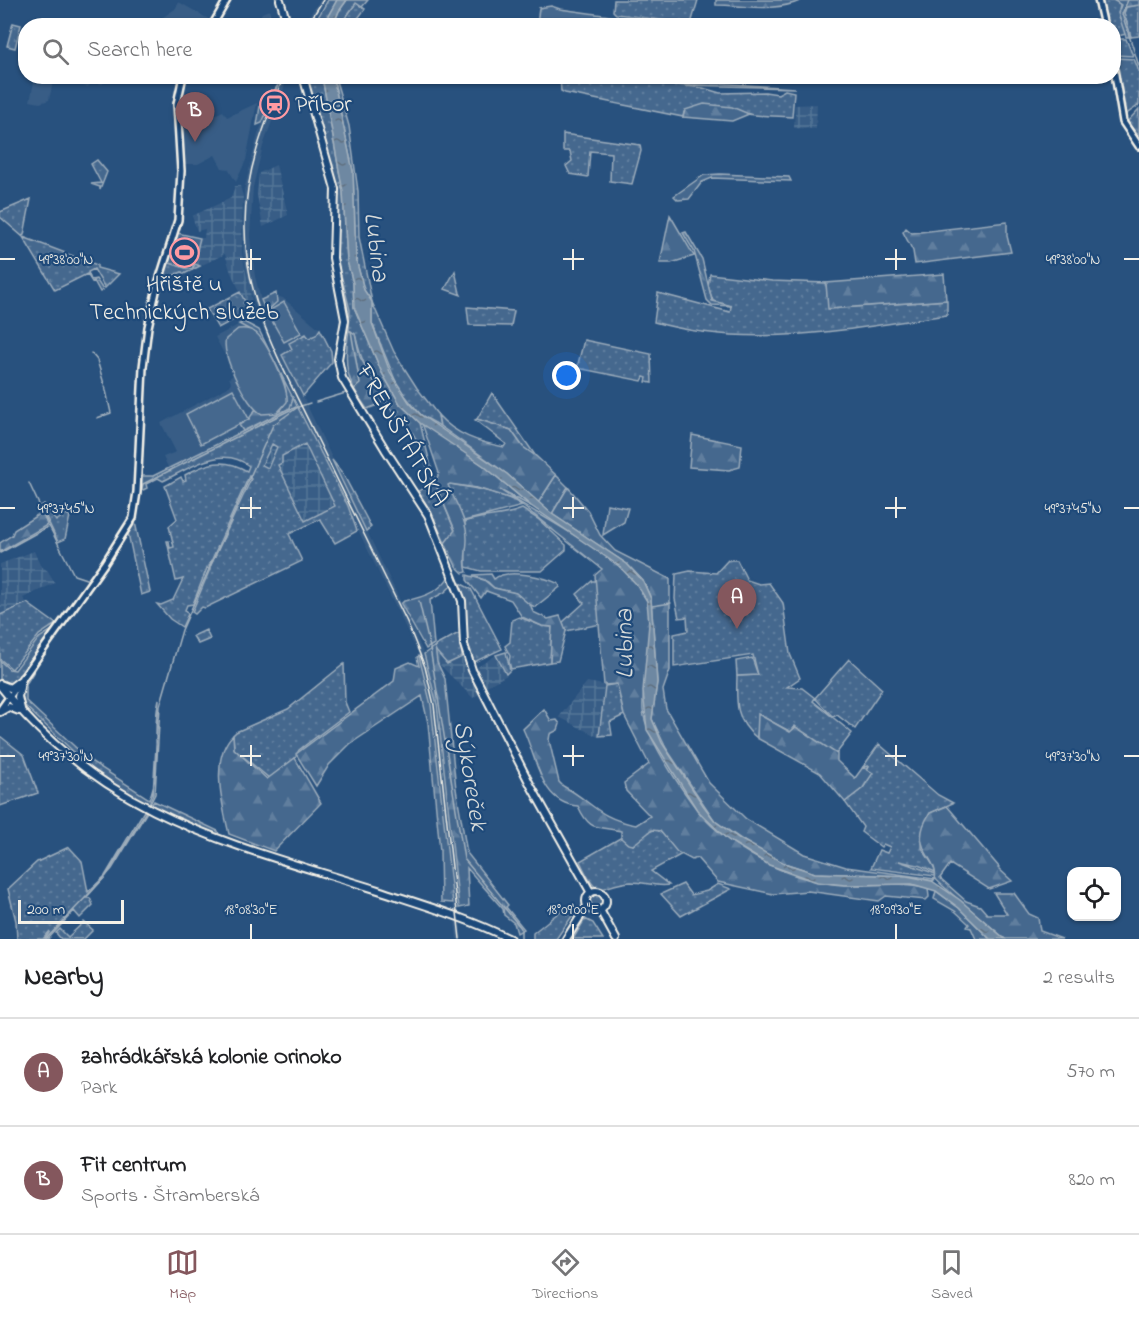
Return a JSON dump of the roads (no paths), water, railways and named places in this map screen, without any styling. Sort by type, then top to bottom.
[{"type":"main road","points":[[280,0],[286,18]]},
{"type":"main road","name":"FRENŠTÁTSKÁ","points":[[305,84],[334,181],[336,208],[332,251],[345,320],[338,359],[349,393],[425,508],[462,601],[464,645],[472,670],[531,786],[591,893]]},
{"type":"main road","points":[[0,685],[10,688],[22,678]]},
{"type":"main road","points":[[22,678],[18,698],[22,712]]},
{"type":"main road","points":[[0,685],[22,712],[92,774],[156,814],[215,839],[440,910],[510,939]]},
{"type":"main road","points":[[0,711],[10,707],[22,712]]},
{"type":"main road","points":[[566,939],[588,906],[587,898],[591,893],[599,892],[604,897],[605,904],[600,910]]},
{"type":"main road","points":[[588,906],[593,910],[600,910]]},
{"type":"main road","points":[[600,910],[616,939]]},
{"type":"street","points":[[217,18],[227,0]]},
{"type":"street","points":[[1098,0],[1102,18]]},
{"type":"street","points":[[0,711],[100,570],[128,528],[134,511],[148,327],[157,287],[178,217],[181,181],[177,104],[181,84]]},
{"type":"street","points":[[1116,84],[1123,122],[1139,146]]},
{"type":"water","points":[[337,0],[347,0],[336,18],[327,18]]},
{"type":"water","points":[[323,84],[334,84],[353,171],[356,259],[364,290],[372,302],[372,323],[390,372],[409,402],[421,415],[507,474],[552,514],[627,564],[643,581],[651,599],[657,682],[652,719],[662,743],[715,821],[740,839],[784,863],[815,873],[907,876],[932,881],[960,900],[1005,939],[990,939],[959,908],[936,891],[912,884],[845,885],[817,882],[769,865],[728,840],[697,810],[647,730],[643,691],[649,624],[647,601],[637,585],[619,566],[531,506],[484,466],[420,423],[400,404],[382,373],[354,307],[353,283],[347,261],[343,192]]},
{"type":"waterway","points":[[1128,0],[1122,14],[1139,66]]},
{"type":"waterway","points":[[351,331],[360,384],[353,390]]},
{"type":"waterway","points":[[91,353],[97,360],[104,384]]},
{"type":"waterway","points":[[97,418],[111,413],[105,386]]},
{"type":"waterway","points":[[316,402],[349,392]]},
{"type":"waterway","points":[[149,806],[155,794],[160,706],[182,630],[273,425],[298,407],[310,403]]},
{"type":"waterway","points":[[138,505],[143,484],[296,407]]},
{"type":"waterway","points":[[29,483],[49,526]]},
{"type":"waterway","points":[[0,553],[49,526],[74,575],[89,580]]},
{"type":"waterway","name":"Sýkoreček","points":[[419,601],[430,648],[464,859],[521,928],[521,939]]},
{"type":"waterway","name":"Lubina","points":[[652,606],[671,603]]},
{"type":"waterway","points":[[46,939],[106,876],[147,810]]},
{"type":"railway","points":[[312,18],[323,0]]},
{"type":"railway","points":[[281,84],[257,149],[248,186],[245,225],[246,254],[251,282],[279,361],[407,622],[425,667],[434,705],[460,939]]},
{"type":"place","name":"Příbor","points":[[274,105]]},
{"type":"place","name":"Fit centrum","points":[[195,142]]},
{"type":"place","name":"Hřiště u Technických služeb","points":[[184,252]]},
{"type":"place","name":"zahrádkářská kolonie Orinoko","points":[[737,629]]}]
